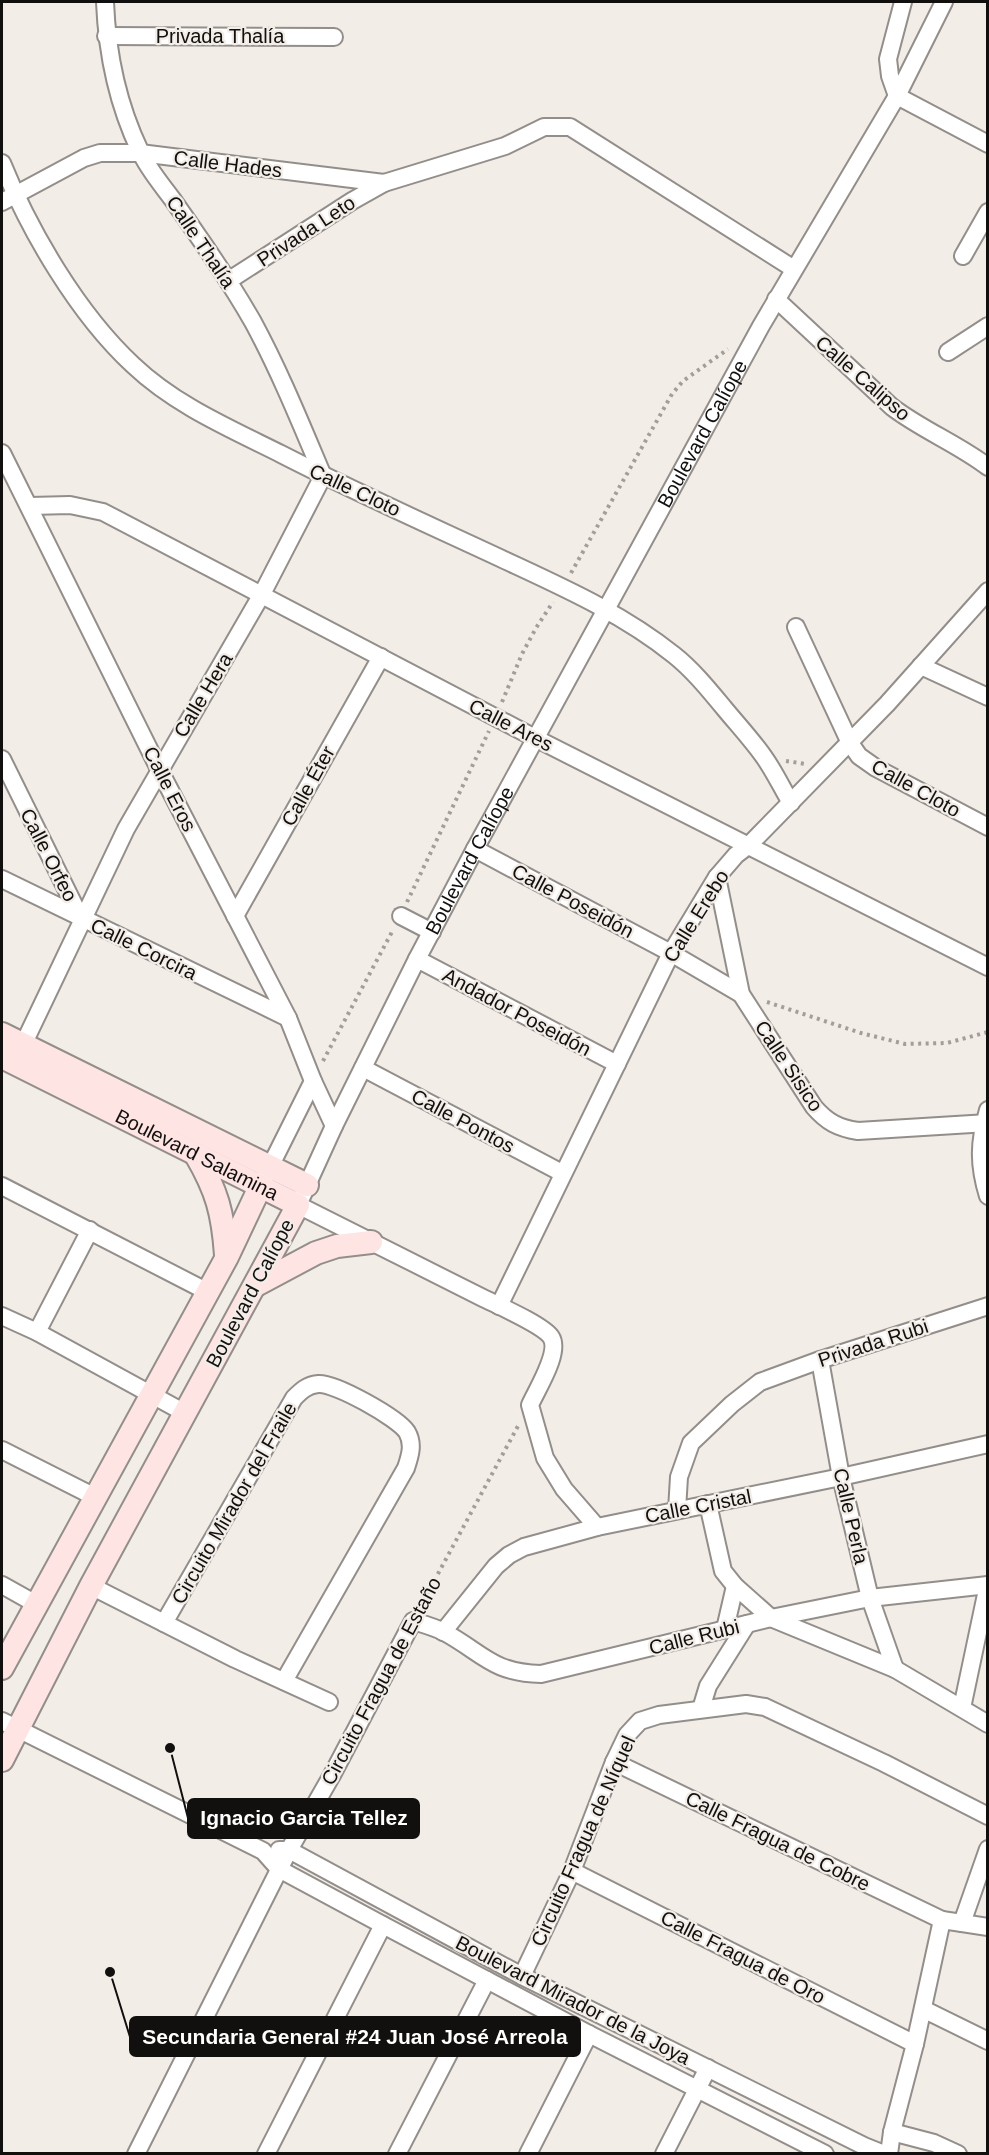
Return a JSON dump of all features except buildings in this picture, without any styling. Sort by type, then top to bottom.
[{"type":"street","name":"Calle Thalía","points":[[105,2],[106,36],[122,102],[140,153],[228,281],[253,322],[278,371],[323,476]]},
{"type":"street","points":[[903,2],[888,59],[890,76],[897,96],[987,144]]},
{"type":"street","name":"Boulevard Calíope","points":[[2,1760],[10,1726],[92,1586],[256,1285],[303,1195],[334,1126],[417,959],[475,849],[776,299],[897,96],[944,2]]},
{"type":"street","name":"Privada Thalía","points":[[106,36],[334,37]]},
{"type":"street","name":"Calle Hades","points":[[8,198],[84,158],[100,153],[140,153],[384,183],[505,146],[544,127],[570,127],[794,269]]},
{"type":"street","name":"Calle Cloto","points":[[2,163],[8,198],[97,328],[134,366],[177,401],[323,476],[563,587],[606,609],[645,633],[677,656],[706,686],[765,758],[791,803]]},
{"type":"street","name":"Privada Leto","points":[[228,281],[384,183]]},
{"type":"street","points":[[963,256],[987,212]]},
{"type":"street","name":"Calle Calipso","points":[[776,299],[892,407],[987,467]]},
{"type":"street","points":[[948,352],[987,326]]},
{"type":"street","name":"Calle Eros","points":[[2,453],[159,769],[288,1018],[334,1126]]},
{"type":"street","name":"Calle Hera","points":[[22,1045],[126,829],[262,594],[323,476]]},
{"type":"street","name":"Calle Ares","points":[[30,506],[70,505],[102,512],[535,738],[987,967]]},
{"type":"street","name":"Calle Erebo","points":[[499,1306],[671,953],[717,877],[736,855],[749,845],[850,743],[987,591]]},
{"type":"street","name":"Calle Cloto","points":[[796,627],[850,743],[859,756],[876,768],[987,827]]},
{"type":"street","name":"Calle Éter","points":[[235,916],[381,657]]},
{"type":"street","points":[[921,666],[987,697]]},
{"type":"street","name":"Calle Orfeo","points":[[2,759],[81,919]]},
{"type":"street","name":"Calle Poseidón","points":[[475,849],[671,953],[741,994]]},
{"type":"street","points":[[717,877],[741,994]]},
{"type":"street","name":"Calle Corcira","points":[[2,879],[288,1018]]},
{"type":"street","points":[[401,916],[432,932]]},
{"type":"street","name":"Andador Poseidón","points":[[417,959],[617,1064]]},
{"type":"street","name":"Calle Sisico","points":[[741,994],[814,1107],[826,1120],[841,1129],[858,1131],[986,1119]]},
{"type":"street","name":"Boulevard Salamina","points":[[2,1034],[265,1177],[303,1195],[371,1242],[543,1329],[551,1337],[554,1347],[552,1358],[530,1404]]},
{"type":"street","name":"Boulevard Salamina","points":[[2,1057],[196,1155],[265,1177]]},
{"type":"street","name":"Calle Pontos","points":[[363,1068],[562,1173]]},
{"type":"street","points":[[265,1177],[313,1081]]},
{"type":"street","points":[[986,1119],[980,1148],[980,1166],[987,1196]]},
{"type":"street","points":[[196,1155],[211,1180],[219,1202],[224,1223],[226,1257]]},
{"type":"street","name":"Boulevard Calíope","points":[[2,1668],[208,1292],[265,1177]]},
{"type":"street","points":[[2,1185],[208,1292]]},
{"type":"street","points":[[37,1332],[90,1230]]},
{"type":"street","points":[[256,1285],[316,1253],[337,1246],[371,1242]]},
{"type":"street","name":"Privada Rubi","points":[[677,1510],[679,1477],[691,1443],[759,1382],[987,1306]]},
{"type":"street","points":[[2,1316],[37,1332],[185,1413]]},
{"type":"street","name":"Calle Perla","points":[[820,1360],[841,1477],[870,1599],[895,1669]]},
{"type":"street","name":"Circuito Mirador del Fraile","points":[[164,1623],[294,1398],[305,1388],[319,1384],[334,1387],[395,1420],[408,1433],[412,1450],[406,1468],[284,1681]]},
{"type":"street","points":[[530,1404],[545,1458],[564,1489],[597,1527]]},
{"type":"street","name":"Calle Cristal","points":[[443,1632],[496,1566],[509,1555],[524,1547],[597,1527],[841,1477],[987,1444]]},
{"type":"street","points":[[2,1450],[95,1497]]},
{"type":"street","points":[[708,1504],[723,1571],[735,1587],[771,1618],[895,1669],[987,1724]]},
{"type":"street","points":[[2,1585],[36,1605]]},
{"type":"street","points":[[962,1708],[987,1585]]},
{"type":"street","name":"Calle Rubi","points":[[413,1621],[443,1632],[500,1668],[520,1674],[541,1674],[771,1618],[870,1599],[987,1585]]},
{"type":"street","points":[[92,1586],[329,1702]]},
{"type":"street","points":[[725,1629],[735,1587]]},
{"type":"street","name":"Circuito Fragua de Estaño","points":[[136,2154],[279,1869],[332,1775],[413,1621]]},
{"type":"street","points":[[701,1709],[708,1686],[747,1624]]},
{"type":"street","name":"Circuito Fragua de Níquel","points":[[522,1976],[572,1871],[627,1735],[640,1721],[659,1714],[746,1704],[765,1707],[884,1763],[987,1816]]},
{"type":"street","name":"Boulevard Mirador de la Joya","points":[[10,1726],[263,1851],[279,1869],[589,2034],[698,2089],[797,2147],[825,2154]]},
{"type":"street","name":"Calle Fragua de Cobre","points":[[615,1762],[942,1920]]},
{"type":"street","name":"Boulevard Mirador de la Joya","points":[[263,1851],[289,1850],[522,1976],[884,2154]]},
{"type":"street","points":[[962,1923],[987,1850]]},
{"type":"street","name":"Calle Fragua de Oro","points":[[572,1871],[915,2044]]},
{"type":"street","points":[[889,2154],[892,2132],[915,2044],[942,1920],[987,1927]]},
{"type":"street","points":[[266,2154],[383,1925]]},
{"type":"street","points":[[397,2154],[487,1980]]},
{"type":"street","points":[[923,2009],[987,2041]]},
{"type":"street","points":[[528,2154],[589,2034]]},
{"type":"street","points":[[664,2154],[708,2068]]},
{"type":"street","points":[[892,2132],[934,2143],[958,2154]]},
{"type":"path","points":[[313,1081],[401,916],[536,628],[563,587],[672,394],[689,376],[733,345]]},
{"type":"path","points":[[765,758],[827,766]]},
{"type":"path","points":[[741,994],[861,1033],[905,1044],[947,1043],[987,1032]]},
{"type":"path","name":"Circuito Fragua de Estaño","points":[[413,1621],[530,1404]]},
{"type":"place","name":"Ignacio Garcia Tellez","points":[[170,1748]]},
{"type":"place","name":"Secundaria General #24 Juan José Arreola","points":[[110,1972]]}]
